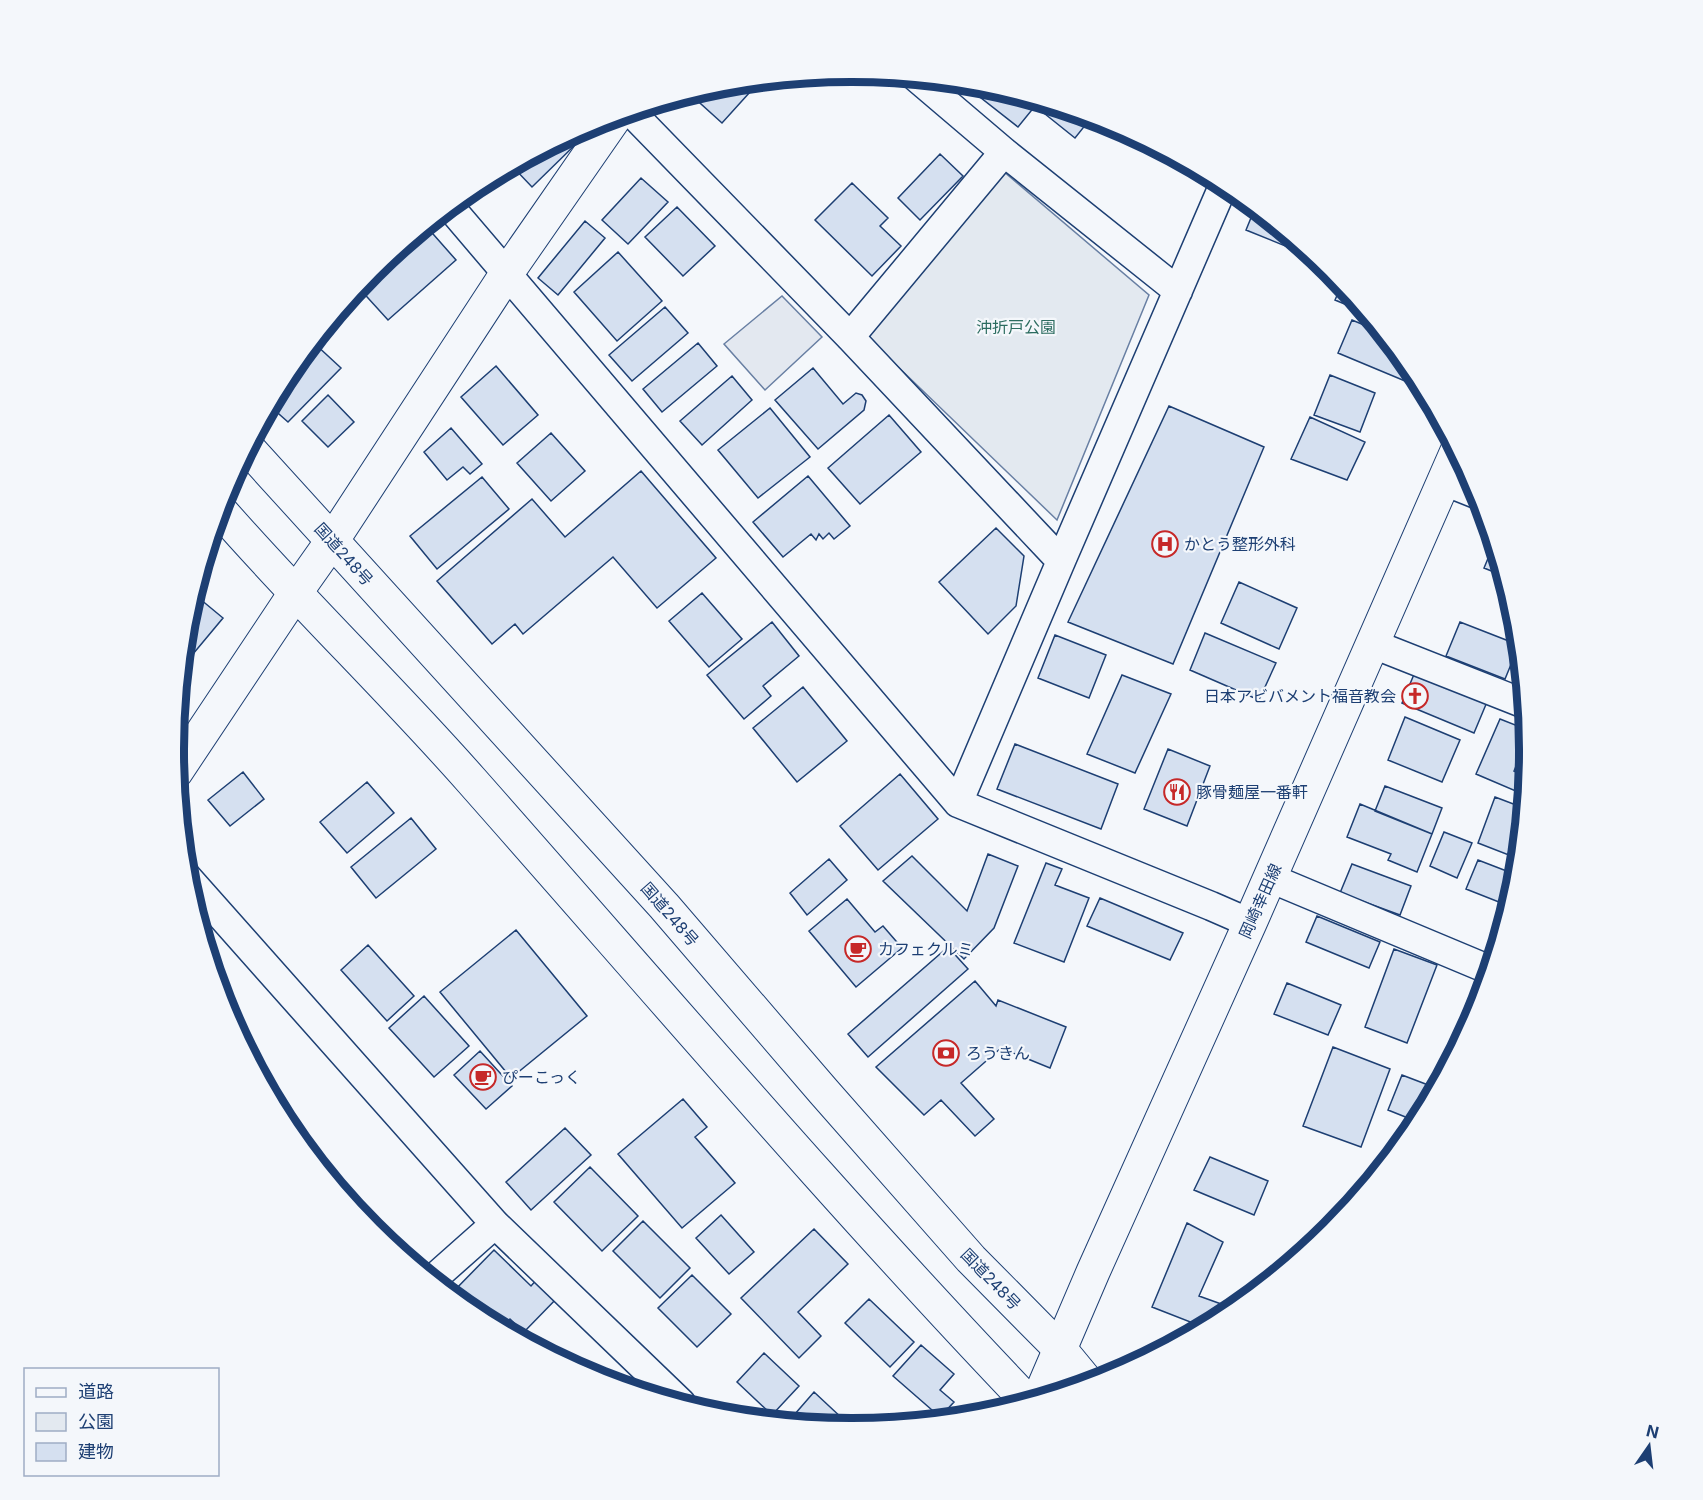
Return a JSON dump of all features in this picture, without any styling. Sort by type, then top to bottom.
[{"type":"main road","points":[[184,760],[332,541],[507,273],[607,129]]},
{"type":"main road","name":"国道248号","points":[[253,454],[664,906],[971,1259],[1060,1349],[1082,1376]]},
{"type":"main road","name":"岡崎幸田線","points":[[1043,1389],[1453,461]]},
{"type":"main road","points":[[226,517],[468,776],[940,1310],[1022,1396]]},
{"type":"street","points":[[928,87],[1004,152],[1178,291]]},
{"type":"street","points":[[637,118],[850,337],[1061,561]]},
{"type":"street","points":[[850,337],[1004,152]]},
{"type":"street","points":[[958,803],[1220,194]]},
{"type":"street","points":[[455,213],[958,803],[1250,923]]},
{"type":"street","points":[[1444,481],[1466,490]]},
{"type":"street","points":[[1373,644],[1517,701]]},
{"type":"street","points":[[1270,878],[1483,967]]},
{"type":"street","points":[[200,891],[495,1224],[670,1392]]},
{"type":"street","points":[[438,1274],[495,1224]]},
{"type":"green space","name":"沖折戸公園","points":[[1003,171],[1149,295],[1057,520],[866,336]]},
{"type":"shaded area","points":[[782,296],[822,337],[765,390],[724,344]]},
{"type":"building","points":[[748,91],[750,92],[722,123],[697,101]]},
{"type":"building","points":[[976,94],[1033,108],[1018,127]]},
{"type":"building","points":[[1040,110],[1085,125],[1075,138]]},
{"type":"building","points":[[576,142],[577,143],[532,187],[518,172]]},
{"type":"building","points":[[940,154],[963,176],[920,220],[898,198]]},
{"type":"building","points":[[641,178],[668,202],[628,244],[602,220]]},
{"type":"building","points":[[852,183],[888,218],[880,226],[901,246],[872,276],[815,220]]},
{"type":"building","points":[[677,207],[715,246],[683,276],[645,237]]},
{"type":"building","points":[[1252,216],[1293,249],[1246,230]]},
{"type":"building","points":[[585,221],[605,238],[558,295],[538,278]]},
{"type":"building","points":[[431,232],[456,260],[388,320],[365,294]]},
{"type":"building","points":[[618,252],[662,301],[617,341],[574,292]]},
{"type":"building","points":[[1338,294],[1349,306],[1335,300]]},
{"type":"building","points":[[665,307],[688,333],[632,381],[609,355]]},
{"type":"building","points":[[1352,320],[1366,326],[1409,383],[1338,353]]},
{"type":"building","points":[[698,343],[717,366],[662,412],[643,389]]},
{"type":"building","points":[[319,348],[341,368],[288,422],[276,411]]},
{"type":"building","points":[[496,366],[538,415],[503,445],[461,397]]},
{"type":"building","points":[[813,368],[843,404],[856,393],[862,395],[866,401],[864,410],[818,449],[775,400]]},
{"type":"building","points":[[1330,375],[1375,393],[1360,432],[1314,415]]},
{"type":"building","points":[[732,376],[752,400],[702,445],[680,421]]},
{"type":"building","points":[[328,395],[354,422],[328,447],[302,421]]},
{"type":"building","points":[[1169,406],[1264,447],[1173,664],[1068,622]]},
{"type":"building","points":[[770,408],[810,457],[758,498],[718,450]]},
{"type":"building","points":[[889,415],[921,452],[860,504],[828,468]]},
{"type":"building","points":[[1310,417],[1365,442],[1347,480],[1291,459]]},
{"type":"building","points":[[451,428],[482,464],[470,474],[463,467],[447,480],[424,452]]},
{"type":"building","points":[[551,433],[585,471],[551,501],[517,463]]},
{"type":"building","points":[[641,471],[716,558],[657,608],[613,557],[523,634],[515,624],[492,644],[437,581],[532,499],[565,537]]},
{"type":"building","points":[[808,476],[850,526],[834,539],[829,533],[823,539],[819,534],[816,540],[811,534],[783,557],[753,522]]},
{"type":"building","points":[[482,477],[509,509],[437,569],[410,536]]},
{"type":"building","points":[[996,528],[1024,556],[1016,606],[988,634],[939,582]]},
{"type":"building","points":[[1490,555],[1495,572],[1484,568]]},
{"type":"building","points":[[1239,582],[1297,608],[1279,649],[1221,623]]},
{"type":"building","points":[[702,593],[742,639],[709,667],[669,621]]},
{"type":"building","points":[[202,600],[223,618],[191,656]]},
{"type":"building","points":[[772,622],[799,656],[763,686],[771,696],[744,719],[707,675]]},
{"type":"building","points":[[1460,622],[1509,641],[1513,661],[1505,679],[1446,656]]},
{"type":"building","points":[[1205,633],[1276,663],[1259,700],[1190,670]]},
{"type":"building","points":[[1055,635],[1106,655],[1089,698],[1038,678]]},
{"type":"building","points":[[1415,672],[1487,702],[1474,733],[1402,703]]},
{"type":"building","points":[[1122,675],[1171,694],[1135,773],[1087,754]]},
{"type":"building","points":[[803,687],[847,741],[797,782],[753,728]]},
{"type":"building","points":[[1405,717],[1460,740],[1442,782],[1388,760]]},
{"type":"building","points":[[1500,719],[1518,726],[1519,760],[1514,771],[1518,773],[1518,792],[1476,774]]},
{"type":"building","points":[[1015,744],[1118,784],[1101,829],[997,789]]},
{"type":"building","points":[[1168,749],[1210,766],[1187,826],[1144,809]]},
{"type":"building","points":[[243,772],[264,799],[230,826],[208,800]]},
{"type":"building","points":[[900,774],[938,819],[878,870],[840,826]]},
{"type":"building","points":[[367,782],[394,813],[347,853],[320,822]]},
{"type":"building","points":[[1385,786],[1442,808],[1432,834],[1375,811]]},
{"type":"building","points":[[1495,797],[1517,805],[1510,855],[1478,843]]},
{"type":"building","points":[[1360,804],[1432,834],[1417,872],[1388,860],[1391,854],[1347,837]]},
{"type":"building","points":[[411,818],[436,849],[376,898],[351,867]]},
{"type":"building","points":[[1444,832],[1472,843],[1457,878],[1430,866]]},
{"type":"building","points":[[988,854],[1018,866],[994,928],[964,959],[883,881],[912,856],[967,911]]},
{"type":"building","points":[[829,859],[847,880],[807,915],[790,893]]},
{"type":"building","points":[[1478,860],[1507,871],[1501,903],[1466,889]]},
{"type":"building","points":[[1046,863],[1062,869],[1055,885],[1089,898],[1064,962],[1014,943]]},
{"type":"building","points":[[1352,864],[1411,886],[1400,915],[1340,893]]},
{"type":"building","points":[[1100,898],[1183,933],[1170,960],[1087,926]]},
{"type":"building","points":[[847,899],[875,932],[883,926],[902,948],[856,987],[809,931]]},
{"type":"building","points":[[1317,916],[1380,942],[1369,968],[1306,942]]},
{"type":"building","points":[[516,930],[587,1016],[511,1078],[440,992]]},
{"type":"building","points":[[368,945],[414,996],[387,1021],[341,970]]},
{"type":"building","points":[[948,947],[968,969],[868,1057],[848,1034]]},
{"type":"building","points":[[1394,949],[1437,965],[1407,1043],[1365,1027]]},
{"type":"building","points":[[975,981],[996,1006],[998,1000],[1066,1027],[1050,1068],[1001,1048],[961,1083],[994,1119],[975,1136],[941,1100],[924,1115],[876,1067]]},
{"type":"building","points":[[1287,983],[1341,1005],[1328,1035],[1274,1014]]},
{"type":"building","points":[[424,996],[469,1046],[434,1077],[389,1028]]},
{"type":"building","points":[[1333,1047],[1390,1069],[1361,1147],[1303,1126]]},
{"type":"building","points":[[480,1051],[512,1086],[486,1109],[454,1075]]},
{"type":"building","points":[[1402,1075],[1429,1085],[1409,1118],[1388,1110]]},
{"type":"building","points":[[683,1099],[707,1127],[695,1137],[735,1183],[682,1228],[618,1154]]},
{"type":"building","points":[[565,1128],[591,1155],[531,1210],[506,1182]]},
{"type":"building","points":[[1210,1157],[1268,1181],[1254,1215],[1194,1190]]},
{"type":"building","points":[[590,1167],[638,1216],[602,1251],[554,1202]]},
{"type":"building","points":[[721,1215],[754,1252],[729,1274],[696,1238]]},
{"type":"building","points":[[643,1221],[690,1268],[660,1298],[613,1251]]},
{"type":"building","points":[[1187,1223],[1223,1242],[1199,1296],[1223,1305],[1193,1323],[1152,1307]]},
{"type":"building","points":[[814,1229],[848,1264],[798,1312],[821,1336],[799,1358],[741,1298]]},
{"type":"building","points":[[494,1250],[531,1286],[539,1277],[559,1296],[524,1332],[510,1319],[508,1321],[457,1288]]},
{"type":"building","points":[[692,1275],[731,1314],[697,1347],[658,1308]]},
{"type":"building","points":[[869,1299],[914,1342],[890,1367],[845,1323]]},
{"type":"building","points":[[921,1345],[954,1374],[940,1390],[954,1402],[946,1411],[935,1412],[893,1376]]},
{"type":"building","points":[[764,1353],[799,1386],[774,1413],[769,1412],[737,1382]]},
{"type":"building","points":[[814,1392],[841,1418],[808,1416],[794,1415]]},
{"type":"place","name":"かとう整形外科","points":[[1165,544]]},
{"type":"place","name":"日本アビバメント福音教会","points":[[1415,696]]},
{"type":"place","name":"豚骨麺屋一番軒","points":[[1177,792]]},
{"type":"place","name":"カフェクルミ","points":[[858,949]]},
{"type":"place","name":"ろうきん","points":[[946,1053]]},
{"type":"place","name":"ぴーこっく","points":[[483,1077]]}]
